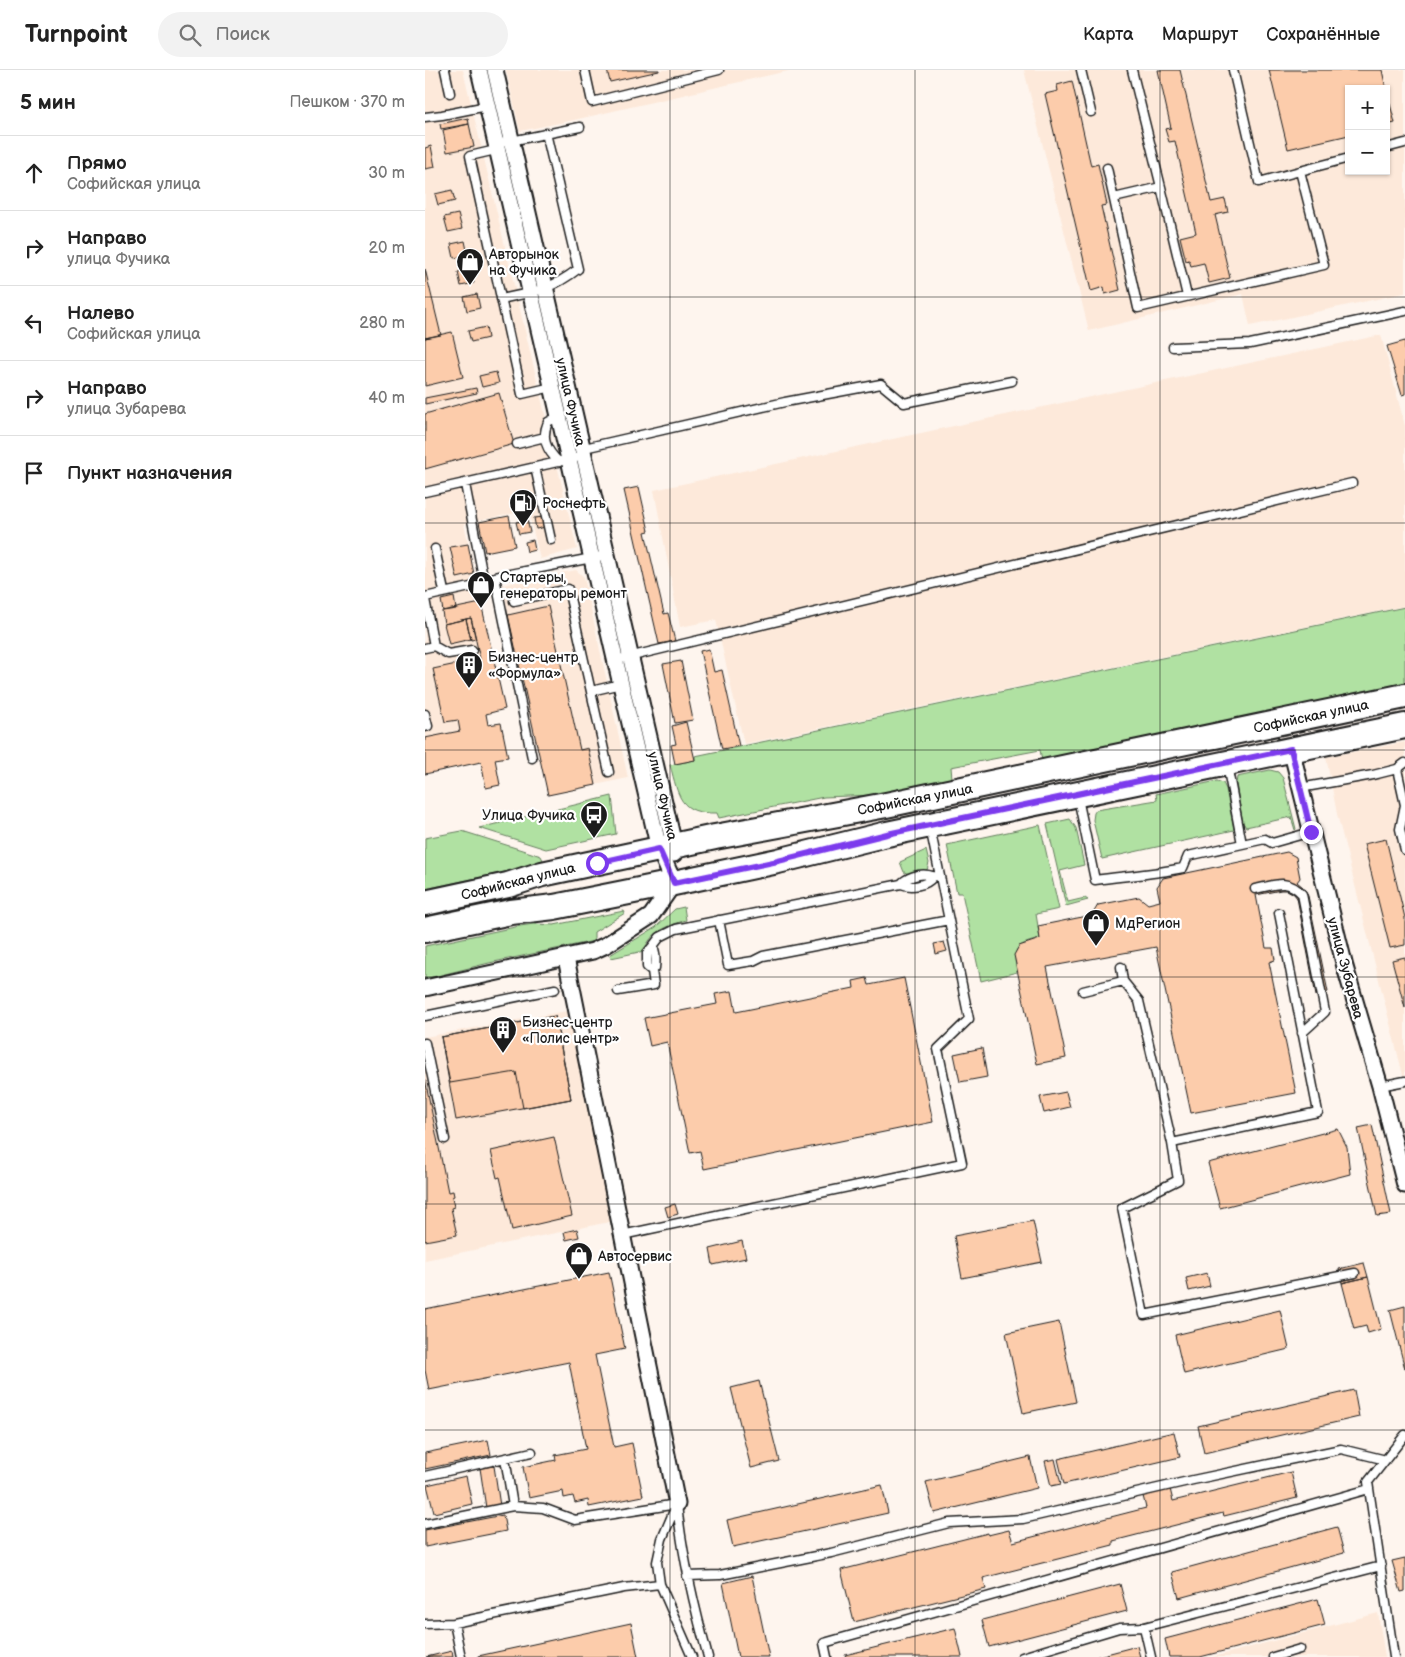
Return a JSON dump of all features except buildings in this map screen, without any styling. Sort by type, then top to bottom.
[{"type":"main road","name":"Софийская улица","points":[[425,903],[508,885],[542,874],[667,847],[886,805],[1405,696]]},
{"type":"main road","name":"Софийская улица","points":[[425,930],[511,912],[554,907],[674,883],[930,825],[1405,726]]},
{"type":"street","name":"улица Фучика","points":[[479,70],[487,106],[504,145]]},
{"type":"street","name":"улица Фучика","points":[[495,70],[504,145],[538,291],[592,558],[621,684],[667,847]]},
{"type":"street","name":"улица Фучика","points":[[538,291],[552,387],[559,416],[607,555],[631,657],[674,883]]},
{"type":"street","name":"улица Зубарева","points":[[1291,749],[1345,967],[1380,1086],[1405,1185]]},
{"type":"street","points":[[425,988],[593,951],[651,916],[674,883]]},
{"type":"street","points":[[566,958],[677,1504]]},
{"type":"lane","points":[[445,70],[450,93]]},
{"type":"lane","points":[[585,70],[592,102],[719,70]]},
{"type":"lane","points":[[1081,70],[1091,112]]},
{"type":"lane","points":[[1132,70],[1187,296]]},
{"type":"lane","points":[[1233,70],[1259,182],[1345,159]]},
{"type":"lane","points":[[425,117],[442,116],[487,106]]},
{"type":"lane","points":[[552,387],[522,394],[470,156],[504,145],[579,127]]},
{"type":"lane","points":[[501,299],[538,291],[563,281],[578,269],[546,134]]},
{"type":"lane","points":[[1390,147],[1405,142]]},
{"type":"lane","points":[[1107,168],[1138,308],[1324,265],[1301,171]]},
{"type":"lane","points":[[1114,198],[1161,187]]},
{"type":"lane","points":[[1173,347],[1251,344],[1405,311]]},
{"type":"lane","points":[[425,492],[535,467],[572,455],[785,402],[881,384],[904,403],[1012,380]]},
{"type":"lane","points":[[559,416],[548,422],[544,432],[549,453],[572,455]]},
{"type":"lane","points":[[517,444],[545,437]]},
{"type":"lane","points":[[535,467],[551,540]]},
{"type":"lane","points":[[615,660],[1352,483]]},
{"type":"lane","points":[[465,484],[484,582]]},
{"type":"lane","points":[[435,549],[444,592]]},
{"type":"lane","points":[[434,646],[425,598],[475,586],[495,577],[607,555]]},
{"type":"lane","points":[[495,577],[532,758]]},
{"type":"lane","points":[[514,601],[569,589],[609,772]]},
{"type":"lane","points":[[425,648],[434,646],[448,654],[472,650]]},
{"type":"lane","points":[[591,691],[621,684]]},
{"type":"lane","points":[[425,714],[428,726],[425,727]]},
{"type":"lane","points":[[1226,763],[1242,844]]},
{"type":"lane","points":[[1300,788],[1373,775],[1397,768],[1405,763]]},
{"type":"lane","points":[[1397,768],[1405,805],[1400,829],[1405,850]]},
{"type":"lane","points":[[1077,795],[1095,880],[1183,868],[1188,856],[1265,839],[1272,842],[1311,832]]},
{"type":"lane","points":[[622,1235],[962,1163],[938,1049],[969,1019],[949,920],[937,877],[930,825]]},
{"type":"lane","points":[[618,991],[653,985],[652,971],[655,968],[656,962],[653,946],[655,941],[666,933],[719,920],[901,884],[906,878],[927,874],[937,877]]},
{"type":"lane","points":[[1255,889],[1287,883],[1294,886],[1304,898],[1325,1012],[1302,1033]]},
{"type":"lane","points":[[1172,1143],[1318,1112],[1279,913]]},
{"type":"lane","points":[[719,920],[728,965],[753,961],[763,956],[949,920]]},
{"type":"lane","points":[[1121,966],[1123,981],[1139,1001],[1179,1180],[1122,1208],[1145,1315],[1355,1273]]},
{"type":"lane","points":[[1083,991],[1123,981]]},
{"type":"lane","points":[[425,1016],[555,989]]},
{"type":"lane","points":[[425,1043],[445,1139]]},
{"type":"lane","points":[[1380,1086],[1405,1080]]},
{"type":"lane","points":[[1394,1657],[1368,1482],[1405,1434]]},
{"type":"lane","points":[[687,1576],[720,1575],[821,1555],[949,1523],[1023,1519],[1193,1480],[1341,1449],[1382,1459]]},
{"type":"lane","points":[[425,1476],[531,1452]]},
{"type":"lane","points":[[505,1458],[513,1506]]},
{"type":"lane","points":[[827,1657],[824,1643],[1369,1490]]},
{"type":"lane","points":[[425,1524],[513,1506],[543,1508],[575,1520],[677,1504]]},
{"type":"lane","points":[[677,1504],[680,1538],[687,1576],[708,1657]]},
{"type":"lane","points":[[677,1504],[662,1539],[657,1562],[660,1584],[692,1657]]},
{"type":"lane","points":[[1022,1657],[1119,1628],[1144,1627],[1381,1566]]},
{"type":"lane","points":[[425,1624],[454,1623],[623,1588],[660,1584]]},
{"type":"lane","points":[[454,1623],[461,1657]]},
{"type":"lane","points":[[1144,1627],[1151,1657]]},
{"type":"lane","points":[[1273,1657],[1300,1649]]},
{"type":"shaded area","name":"Авторынок на Фучика","points":[[425,70],[463,70],[577,549],[540,559],[528,510],[464,524],[476,580],[475,586],[481,603],[505,709],[486,714],[488,725],[501,723],[508,757],[495,760],[486,788],[480,762],[425,774]]},
{"type":"shaded area","points":[[506,70],[792,70],[520,131]]},
{"type":"shaded area","points":[[1024,70],[1405,70],[1405,293],[1250,326],[1243,294],[1089,331]]},
{"type":"shaded area","points":[[1381,335],[1405,426],[1405,606],[744,744],[716,620],[680,627],[654,490]]},
{"type":"shaded area","points":[[576,570],[584,577],[628,778],[548,795],[502,585]]},
{"type":"shaded area","points":[[1405,742],[1405,1075],[1403,1075],[1337,814],[1326,757]]},
{"type":"shaded area","points":[[572,1010],[614,1221],[425,1260],[425,1037]]},
{"type":"shaded area","points":[[1378,1613],[1385,1657],[1213,1657]]},
{"type":"green space","points":[[1405,607],[1405,683],[1042,760],[1040,750],[951,767],[952,778],[875,795],[824,797],[719,818],[717,813],[704,813],[688,807],[679,795],[670,765],[695,760],[695,756]]},
{"type":"green space","points":[[1270,770],[1278,772],[1283,778],[1295,830],[1291,817],[1246,827],[1243,823],[1236,784],[1237,777]]},
{"type":"green space","points":[[1217,781],[1223,783],[1226,789],[1234,830],[1102,859],[1093,820],[1096,810],[1157,800],[1156,794]]},
{"type":"green space","points":[[612,796],[616,834],[546,849],[479,828]]},
{"type":"green space","points":[[1070,819],[1076,828],[1084,865],[1060,871],[1068,902],[1085,898],[1088,900],[1066,906],[1047,824]]},
{"type":"green space","points":[[1040,825],[1059,909],[1036,914],[1040,939],[1021,945],[1018,948],[1015,957],[1017,972],[981,981],[962,893],[957,893],[947,845]]},
{"type":"green space","points":[[462,831],[541,856],[543,860],[519,869],[425,889],[425,838]]},
{"type":"green space","points":[[926,850],[929,863],[927,870],[912,875],[904,872],[900,862]]},
{"type":"green space","points":[[684,907],[686,920],[666,927],[655,934],[644,951],[611,958],[610,955],[656,927],[675,909]]},
{"type":"green space","points":[[624,911],[625,913],[594,932],[594,941],[489,963],[425,979],[425,946],[520,926],[534,924],[554,925]]},
{"type":"place","name":"Авторынок на Фучика","points":[[470,286]]},
{"type":"place","name":"Роснефть","points":[[523,527]]},
{"type":"place","name":"Стартеры, генераторы ремонт","points":[[481,609]]},
{"type":"place","name":"Бизнес-центр «Формула»","points":[[469,689]]},
{"type":"place","name":"Улица Фучика","points":[[594,839]]},
{"type":"place","name":"МдРегион","points":[[1096,947]]},
{"type":"place","name":"Бизнес-центр «Полис центр»","points":[[503,1054]]},
{"type":"place","name":"Автосервис","points":[[579,1280]]},
{"type":"route","points":[[597,863],[659,849],[674,883],[778,861],[887,834],[1291,749],[1311,832]]}]
